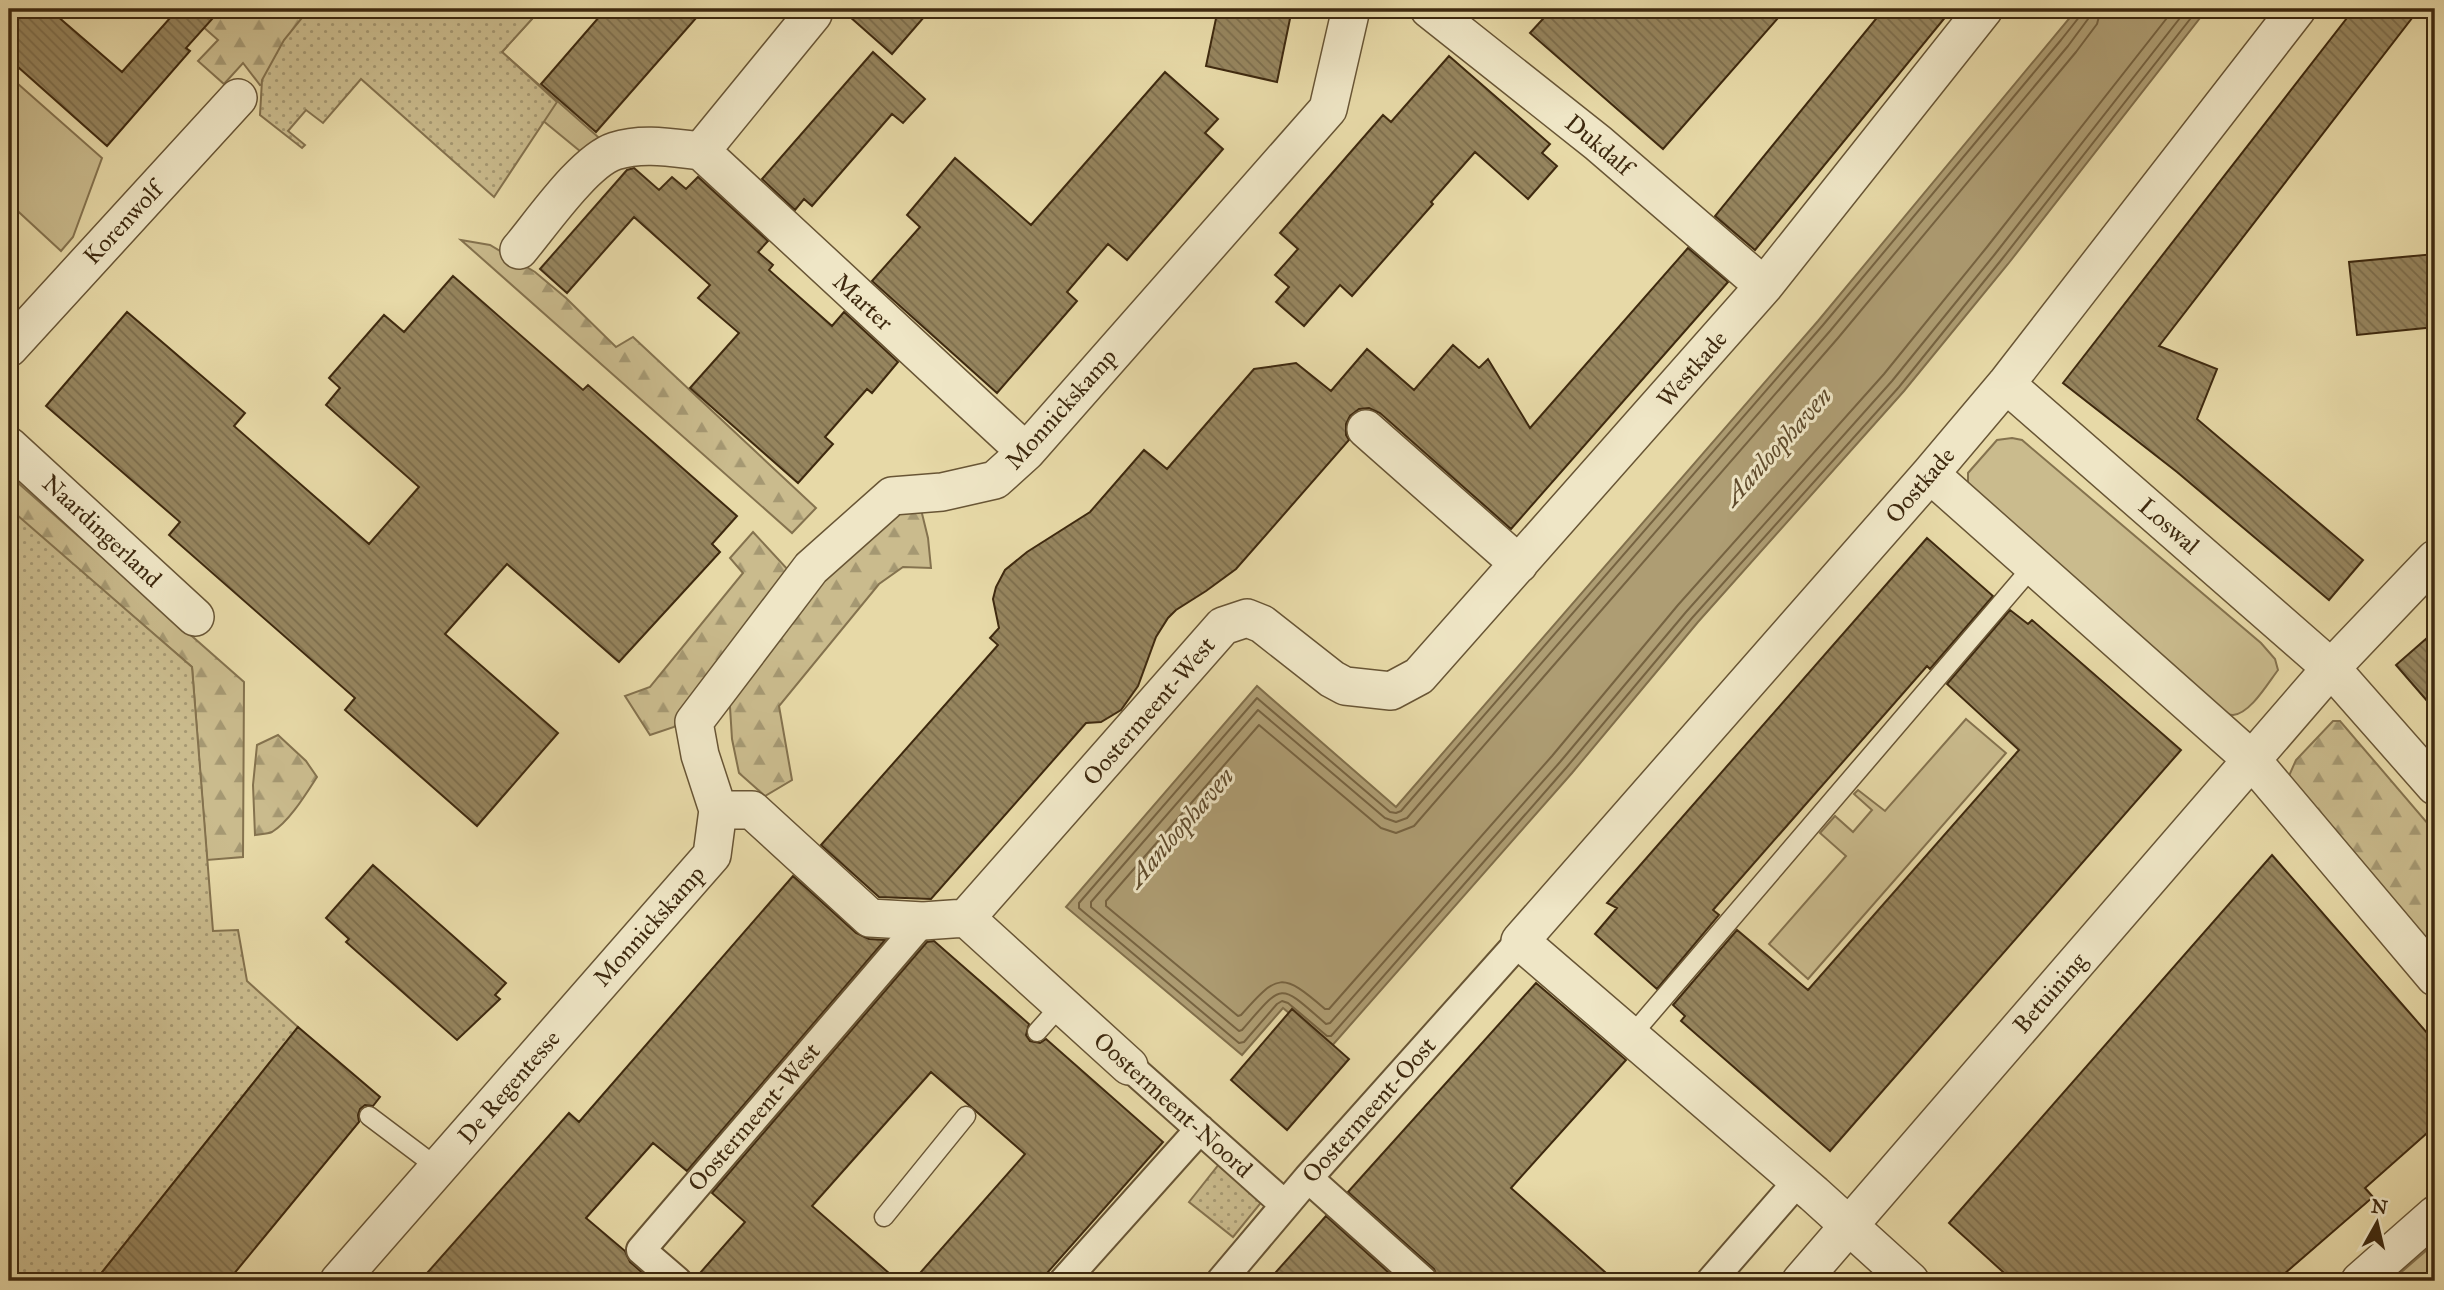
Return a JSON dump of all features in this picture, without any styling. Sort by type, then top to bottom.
[{"type":"street","points":[[519,250],[585,171],[614,151],[651,146],[701,151],[813,14],[810,9]]},
{"type":"street","name":"Monnickskamp","points":[[579,1005],[712,855],[718,810],[700,755],[694,722],[811,568],[892,496],[942,492],[995,480],[1026,452],[1328,109],[1351,9]]},
{"type":"street","name":"Dukdalf","points":[[1429,9],[1598,143],[1764,286]]},
{"type":"street","name":"Westkade","points":[[1519,564],[1764,286],[1984,9]]},
{"type":"street","name":"Oostkade","points":[[1520,941],[2006,384],[2297,9]]},
{"type":"street","name":"Korenwolf","points":[[9,348],[238,98]]},
{"type":"street","name":"Marter","points":[[701,151],[1026,452]]},
{"type":"street","name":"Loswal","points":[[2006,384],[2331,668],[2435,786]]},
{"type":"street","points":[[1366,429],[1519,564]]},
{"type":"street","name":"Naardingerland","points":[[9,446],[195,617]]},
{"type":"street","points":[[1930,474],[2251,759],[2435,977]]},
{"type":"street","points":[[2251,759],[2331,668],[2435,559]]},
{"type":"street","name":"Oostermeent-West","points":[[966,918],[1223,626],[1247,618],[1262,624],[1332,679],[1345,686],[1391,691],[1419,676],[1519,564]]},
{"type":"street","name":"Betuining","points":[[1801,1281],[2251,759]]},
{"type":"street","points":[[718,810],[752,810],[870,918],[923,921],[966,918]]},
{"type":"street","name":"Oostermeent-Noord","points":[[966,918],[1285,1205]]},
{"type":"street","name":"Oostermeent-West","points":[[677,1281],[641,1250],[923,921]]},
{"type":"street","points":[[1520,941],[1910,1281]]},
{"type":"street","name":"Oostermeent-Oost","points":[[1221,1281],[1308,1178],[1520,941]]},
{"type":"street","name":"De Regentesse","points":[[339,1281],[579,1005]]},
{"type":"street","points":[[1064,1281],[1200,1129]]},
{"type":"street","points":[[1308,1178],[1423,1281]]},
{"type":"street","points":[[1711,1281],[1798,1181]]},
{"type":"street","points":[[2360,1281],[2435,1215]]},
{"type":"lane","points":[[1631,1036],[2033,566]]},
{"type":"lane","points":[[1037,1032],[1062,1004]]},
{"type":"lane","points":[[369,1115],[438,1168]]},
{"type":"lane","points":[[884,1217],[966,1116]]},
{"type":"green space","points":[[183,9],[322,9],[307,73],[260,85],[243,63],[224,84],[198,61],[218,40]]},
{"type":"green space","points":[[309,9],[541,9],[502,52],[557,102],[494,197],[361,79],[323,123],[306,110],[288,131],[305,145],[302,148],[260,115],[262,80],[284,40]]},
{"type":"green space","points":[[541,9],[502,52],[606,144],[586,156],[469,60]]},
{"type":"green space","points":[[9,76],[102,158],[73,237],[61,251],[9,203]]},
{"type":"green space","points":[[461,240],[490,245],[535,272],[616,347],[633,337],[816,508],[792,533]]},
{"type":"green space","points":[[1997,440],[2022,440],[2261,643],[2275,659],[2278,670],[2246,709],[2233,715],[2216,710],[1968,491],[1968,473]]},
{"type":"green space","points":[[9,475],[244,682],[243,857],[207,860],[192,667],[9,510]]},
{"type":"green space","points":[[916,489],[928,538],[931,568],[903,567],[879,584],[779,706],[792,780],[765,796],[739,773],[732,739],[729,691],[845,542]]},
{"type":"green space","points":[[9,508],[192,667],[213,931],[238,930],[247,981],[298,1027],[95,1281],[9,1281],[9,1144],[12,1133],[9,1132]]},
{"type":"green space","points":[[753,532],[790,572],[674,727],[650,735],[625,696],[650,687],[743,573],[730,558]]},
{"type":"green space","points":[[1966,719],[2006,753],[1808,979],[1769,944],[1846,856],[1820,833],[1835,816],[1853,832],[1872,810],[1854,794],[1858,790],[1885,811]]},
{"type":"green space","points":[[2333,721],[2340,721],[2435,832],[2435,949],[2288,778],[2296,760]]},
{"type":"green space","points":[[278,735],[306,761],[317,777],[285,822],[272,832],[255,835],[253,785],[257,745]]},
{"type":"green space","points":[[1220,1163],[1264,1199],[1233,1237],[1189,1202]]},
{"type":"green space","points":[[2435,1243],[2435,1281],[2391,1281]]},
{"type":"water","name":"Aanloophaven","points":[[2077,9],[2207,9],[2008,264],[1904,391],[1698,622],[1572,773],[1330,1048],[1283,1008],[1242,1055],[1066,907],[1257,686],[1396,807],[1818,321]]},
{"type":"building","points":[[9,9],[49,9],[122,72],[178,9],[221,9],[186,48],[190,51],[107,146],[9,59]]},
{"type":"building","points":[[606,9],[704,9],[596,132],[541,84]]},
{"type":"building","points":[[841,9],[931,9],[892,54]]},
{"type":"building","points":[[1218,9],[1292,9],[1277,82],[1206,66]]},
{"type":"building","points":[[1552,9],[1786,9],[1663,149],[1530,33]]},
{"type":"building","points":[[1884,9],[1952,9],[1755,250],[1715,216]]},
{"type":"building","points":[[2354,9],[2419,9],[2159,346],[2217,369],[2197,419],[2363,560],[2329,600],[2177,472],[2063,383]]},
{"type":"building","points":[[873,52],[925,99],[903,123],[892,114],[812,206],[804,199],[795,210],[762,179]]},
{"type":"building","points":[[1449,56],[1550,144],[1542,153],[1557,166],[1528,199],[1475,152],[1352,296],[1340,285],[1304,326],[1276,302],[1289,287],[1275,275],[1298,249],[1280,233],[1383,115],[1391,122]]},
{"type":"building","points":[[1165,72],[1218,119],[1205,133],[1223,149],[1127,260],[1108,244],[1067,292],[1077,301],[997,393],[872,281],[920,227],[907,215],[955,158],[1031,225]]},
{"type":"building","points":[[634,168],[659,190],[672,177],[686,189],[698,177],[768,241],[758,252],[773,265],[769,270],[832,326],[844,312],[898,362],[872,393],[867,389],[825,437],[833,444],[798,483],[690,388],[739,333],[698,298],[710,285],[634,217],[567,293],[540,269],[627,170]]},
{"type":"building","points":[[1688,248],[1728,282],[1511,529],[1380,413],[1369,408],[1359,409],[1350,416],[1346,424],[1349,440],[1236,569],[1168,618],[1156,637],[1138,686],[1121,710],[1101,722],[1086,723],[931,899],[879,897],[821,845],[998,645],[990,638],[999,628],[993,599],[1005,570],[1027,552],[1090,512],[1144,450],[1167,469],[1254,369],[1296,363],[1331,391],[1367,349],[1414,390],[1453,345],[1479,368],[1488,359],[1530,428]]},
{"type":"building","points":[[2435,254],[2435,327],[2357,335],[2349,262]]},
{"type":"building","points":[[453,276],[583,390],[588,385],[737,516],[712,544],[720,552],[619,662],[507,564],[445,634],[558,733],[477,826],[345,710],[355,698],[169,535],[180,522],[46,406],[127,312],[245,413],[234,426],[369,544],[419,487],[326,405],[340,388],[329,378],[384,315],[404,332]]},
{"type":"building","points":[[1927,538],[1993,596],[1930,669],[1927,666],[1713,910],[1719,915],[1657,989],[1595,934],[1617,908],[1607,903]]},
{"type":"building","points":[[2010,610],[2028,624],[2032,620],[2181,750],[1830,1151],[1681,1021],[1685,1016],[1673,1005],[1737,930],[1808,990],[2019,750],[1947,684]]},
{"type":"building","points":[[2435,631],[2435,710],[2396,665]]},
{"type":"building","points":[[2272,855],[2435,1042],[2435,1126],[2365,1188],[2373,1197],[2276,1281],[2013,1281],[1949,1223]]},
{"type":"building","points":[[373,865],[506,983],[495,995],[500,999],[457,1040],[346,942],[349,939],[326,918]]},
{"type":"building","points":[[793,876],[856,933],[869,939],[885,940],[687,1171],[653,1143],[586,1218],[625,1251],[630,1262],[652,1281],[420,1281],[569,1113],[579,1122]]},
{"type":"building","points":[[934,941],[1029,1024],[1026,1035],[1030,1041],[1040,1043],[1046,1039],[1163,1142],[1040,1281],[913,1281],[1025,1154],[931,1072],[812,1206],[898,1281],[693,1281],[745,1222],[712,1193],[927,942]]},
{"type":"building","points":[[1536,983],[1626,1060],[1511,1188],[1615,1281],[1439,1281],[1434,1269],[1348,1192]]},
{"type":"building","points":[[1292,1009],[1349,1059],[1287,1130],[1231,1080]]},
{"type":"building","points":[[298,1027],[380,1097],[373,1106],[365,1105],[360,1109],[359,1122],[228,1281],[95,1281]]},
{"type":"building","points":[[1326,1216],[1398,1281],[1268,1281]]}]
